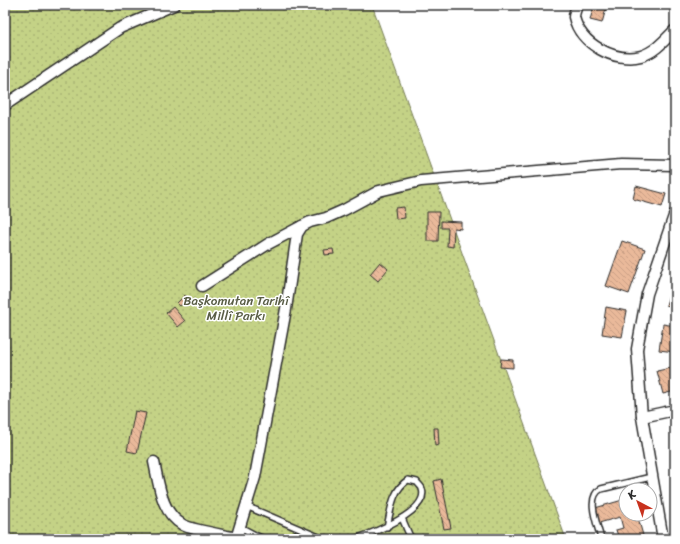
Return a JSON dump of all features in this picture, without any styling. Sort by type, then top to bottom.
[{"type":"street","points":[[5,105],[120,28],[174,5]]},
{"type":"street","points":[[577,5],[574,15],[577,26],[586,37],[601,50],[616,56],[640,56],[652,52],[675,30]]},
{"type":"street","points":[[202,286],[268,244],[302,226],[344,210],[379,191],[421,181],[621,164],[675,165]]},
{"type":"street","points":[[663,539],[642,417],[638,349],[647,294],[675,213]]},
{"type":"street","points":[[154,462],[162,497],[169,513],[183,525],[237,539],[255,477],[286,309],[297,234],[302,226]]},
{"type":"street","points":[[642,417],[675,410]]},
{"type":"lane","points":[[601,539],[593,501],[596,493],[601,490],[652,477]]},
{"type":"lane","points":[[355,539],[386,527],[402,518],[414,508],[422,498],[422,489],[417,482],[408,480],[400,485],[396,492],[386,527]]},
{"type":"lane","points":[[246,506],[321,538],[331,539]]},
{"type":"lane","points":[[402,518],[411,539]]},
{"type":"lane","points":[[240,527],[263,539]]},
{"type":"green space","name":"Başkomutan Tarihî Millî Parkı","points":[[5,5],[372,5],[566,539],[5,539]]},
{"type":"building","points":[[594,5],[607,5],[602,23],[590,20]]},
{"type":"building","points":[[636,186],[666,194],[662,207],[633,199]]},
{"type":"building","points":[[404,207],[405,218],[396,219],[395,208]]},
{"type":"building","points":[[427,212],[439,212],[438,241],[427,241]]},
{"type":"building","points":[[441,221],[461,222],[461,229],[454,228],[453,247],[447,246],[448,228],[441,228]]},
{"type":"building","points":[[622,241],[645,249],[629,294],[606,286]]},
{"type":"building","points":[[333,249],[334,254],[325,255],[324,250]]},
{"type":"building","points":[[380,262],[388,269],[378,281],[370,274]]},
{"type":"building","points":[[674,279],[675,280],[675,308],[666,305]]},
{"type":"building","points":[[185,295],[189,299],[180,306],[177,303]]},
{"type":"building","points":[[173,307],[185,321],[178,327],[166,313]]},
{"type":"building","points":[[606,307],[627,311],[622,337],[602,334]]},
{"type":"building","points":[[663,324],[675,326],[675,352],[659,350]]},
{"type":"building","points":[[501,359],[513,360],[513,368],[500,367]]},
{"type":"building","points":[[675,367],[675,391],[663,394],[657,371]]},
{"type":"building","points":[[135,411],[146,413],[137,453],[127,451]]},
{"type":"building","points":[[434,428],[438,428],[439,445],[435,446]]},
{"type":"building","points":[[441,479],[451,528],[444,529],[434,481]]},
{"type":"building","points":[[618,501],[618,518],[599,523],[595,508]]},
{"type":"building","points":[[621,522],[639,522],[644,539],[619,539],[616,530],[623,528]]}]
